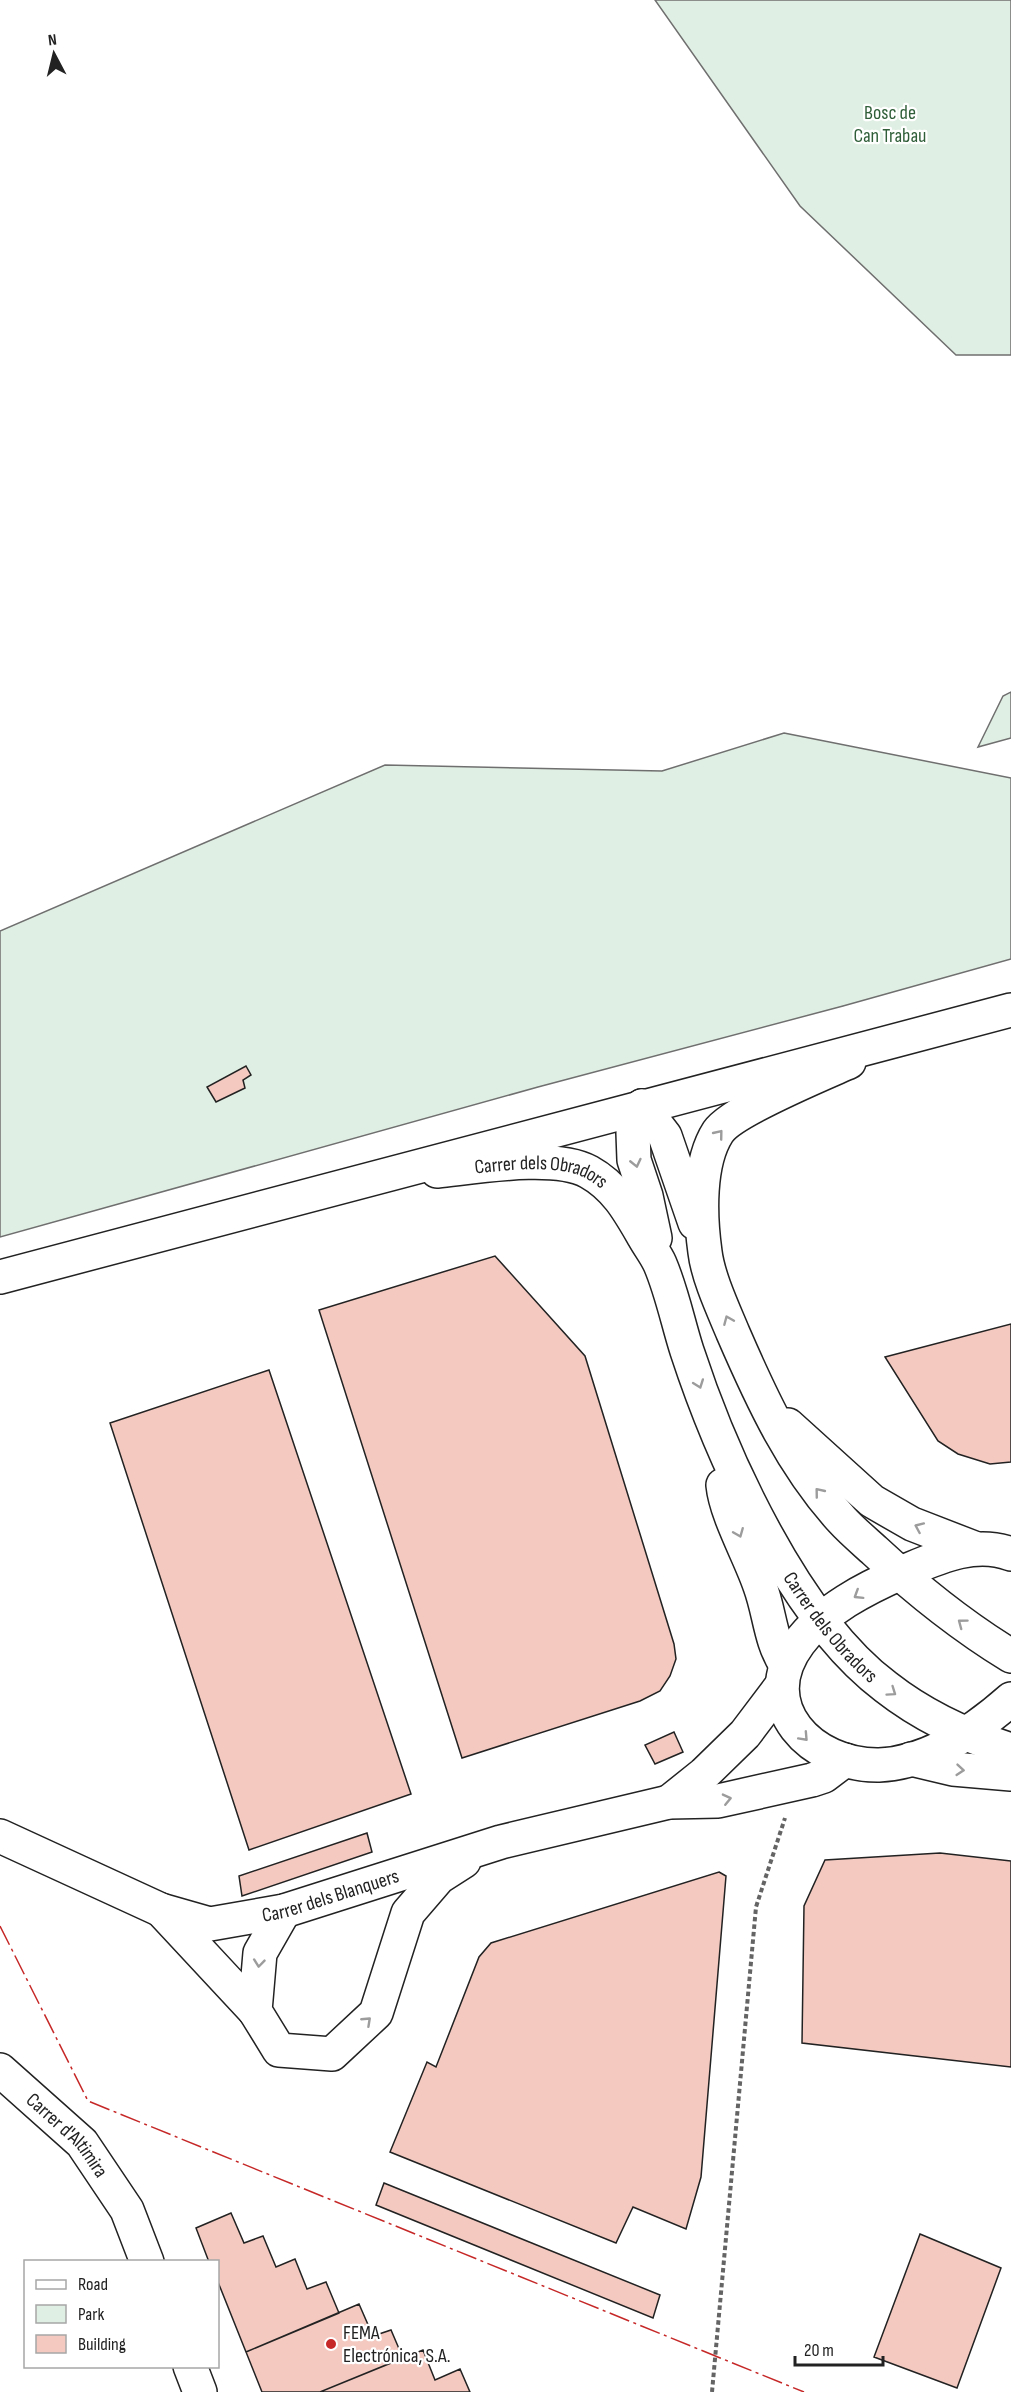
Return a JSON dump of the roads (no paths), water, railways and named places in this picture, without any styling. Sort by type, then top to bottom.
[{"type":"street","points":[[0,1276],[1011,1010]]},
{"type":"street","points":[[705,1253],[702,1194],[705,1162],[710,1146],[720,1130],[752,1108],[897,1040]]},
{"type":"street","points":[[642,1106],[665,1136],[722,1306],[763,1401],[809,1479],[843,1520],[900,1574],[970,1629],[1011,1656]]},
{"type":"street","name":"Carrer dels Obradors","points":[[642,1106],[633,1133],[634,1160],[646,1196],[660,1264],[688,1353],[718,1436],[763,1527],[821,1621],[858,1662],[885,1687],[937,1720],[1011,1750]]},
{"type":"street","name":"Carrer dels Obradors","points":[[378,1176],[530,1162],[565,1164],[588,1171],[607,1184],[622,1200],[660,1264]]},
{"type":"street","points":[[763,1401],[872,1501],[912,1524],[999,1549]]},
{"type":"street","name":"Carrer dels Obradors","points":[[718,1436],[724,1491],[760,1586],[784,1675],[787,1710],[796,1727],[807,1741],[821,1751],[845,1760],[879,1765],[911,1759]]},
{"type":"street","name":"Carrer dels Blanquers","points":[[669,1802],[704,1774],[745,1734],[784,1675],[800,1641],[821,1621],[859,1594],[932,1560],[999,1549]]},
{"type":"street","points":[[911,1759],[967,1734],[1011,1699]]},
{"type":"street","points":[[911,1759],[953,1769],[1011,1774]]},
{"type":"street","name":"Carrer dels Blanquers","points":[[0,1836],[161,1910],[210,1924],[284,1911],[484,1848],[669,1802],[718,1801],[824,1776],[845,1760]]},
{"type":"street","points":[[161,1910],[255,2011],[279,2050],[332,2054],[376,2013],[408,1913],[439,1877],[484,1848]]},
{"type":"street","points":[[255,2011],[260,1953],[284,1911]]},
{"type":"street","name":"Carrer d'Altimira","points":[[0,2070],[82,2143],[127,2210],[146,2260]]},
{"type":"street","points":[[190,2368],[200,2392]]},
{"type":"place","name":"FEMA Electrónica, S.A.","points":[[331,2344]]},
{"type":"park label","name":"Bosc de Can Trabau","points":[[890,124]]}]
